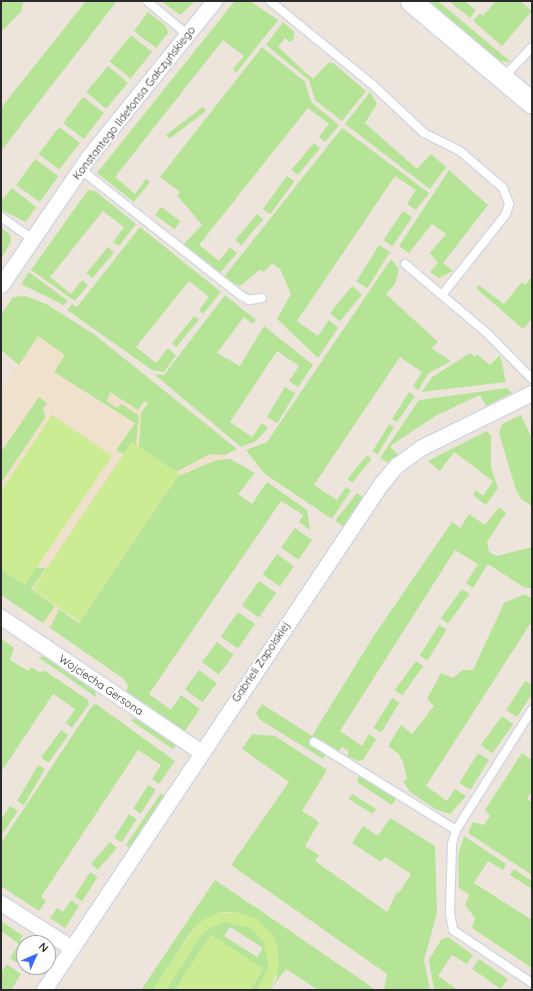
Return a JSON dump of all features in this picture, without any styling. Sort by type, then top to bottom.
[{"type":"street","name":"Konstantego Ildefonsa Gałczyńskiego","points":[[1,286],[80,169],[214,1]]},
{"type":"street","points":[[410,1],[532,103]]},
{"type":"street","name":"Gabrieli Zapolskiej","points":[[44,990],[380,485],[397,465],[433,440],[532,393]]},
{"type":"street","name":"Wojciecha Gersona","points":[[1,617],[201,752]]},
{"type":"street","points":[[1,903],[72,948]]},
{"type":"lane","points":[[147,1],[188,35]]},
{"type":"lane","points":[[270,1],[373,85],[424,133],[460,151],[505,192],[509,204],[506,214],[442,295]]},
{"type":"lane","points":[[503,79],[532,47]]},
{"type":"lane","points":[[80,169],[240,295],[249,300],[262,298]]},
{"type":"lane","points":[[1,217],[33,238]]},
{"type":"lane","points":[[405,264],[507,351],[532,379]]},
{"type":"lane","points":[[532,710],[456,830],[452,844],[450,913],[453,930],[532,983]]},
{"type":"lane","points":[[314,742],[456,830]]},
{"type":"shaded area","points":[[53,314],[226,446],[224,459],[52,629],[1,595],[1,389]]},
{"type":"green space","points":[[1,1],[23,1],[22,11],[1,32]]},
{"type":"green space","points":[[86,1],[117,1],[1,151],[1,108]]},
{"type":"green space","points":[[161,1],[195,1],[180,15]]},
{"type":"green space","points":[[250,1],[278,20],[236,73],[233,69],[244,56],[223,40],[115,177],[135,194],[146,179],[150,182],[134,202],[97,173],[234,2]]},
{"type":"green space","points":[[429,1],[438,1],[511,62],[500,61]]},
{"type":"green space","points":[[449,1],[465,1],[476,10],[470,18]]},
{"type":"green space","points":[[496,1],[520,1],[532,11],[502,46],[473,21],[480,13],[483,16]]},
{"type":"green space","points":[[148,12],[166,26],[168,33],[156,48],[134,31]]},
{"type":"green space","points":[[283,22],[294,32],[294,38],[290,42],[285,38],[278,47],[313,79],[328,63],[333,63],[366,91],[342,121],[315,100],[309,80],[266,45]]},
{"type":"green space","points":[[131,35],[152,52],[131,78],[110,61]]},
{"type":"green space","points":[[262,47],[305,82],[311,102],[339,125],[325,142],[319,137],[329,124],[308,108],[199,245],[219,261],[230,247],[237,253],[219,274],[183,245],[202,225],[177,195],[180,192],[160,177]]},
{"type":"green space","points":[[108,66],[128,83],[106,109],[86,92]]},
{"type":"green space","points":[[370,92],[377,104],[365,123],[417,169],[431,154],[446,167],[430,189],[345,124]]},
{"type":"green space","points":[[83,97],[104,113],[84,139],[63,123]]},
{"type":"green space","points":[[203,107],[206,111],[169,139],[166,135]]},
{"type":"green space","points":[[59,127],[80,143],[59,170],[39,154]]},
{"type":"green space","points":[[342,128],[429,193],[416,210],[407,204],[416,190],[395,176],[297,321],[318,336],[329,320],[338,328],[318,358],[277,319],[291,294],[280,269],[272,263],[264,272],[260,270],[240,286],[223,278]]},
{"type":"green space","points":[[314,143],[320,148],[298,175],[292,170]]},
{"type":"green space","points":[[35,159],[58,176],[40,202],[16,185]]},
{"type":"green space","points":[[449,170],[488,205],[443,263],[453,271],[439,278],[430,272],[438,263],[430,253],[446,234],[432,224],[409,253],[399,246]]},
{"type":"green space","points":[[287,176],[294,181],[270,214],[263,209]]},
{"type":"green space","points":[[12,188],[36,207],[26,222],[1,210],[1,201]]},
{"type":"green space","points":[[88,190],[95,191],[136,224],[119,246],[113,242],[124,227],[103,211],[50,277],[71,294],[82,280],[88,285],[75,301],[31,270]]},
{"type":"green space","points":[[161,207],[180,221],[175,229],[155,215]]},
{"type":"green space","points":[[403,211],[412,217],[393,246],[383,240]]},
{"type":"green space","points":[[257,214],[263,219],[241,245],[235,240]]},
{"type":"green space","points":[[1,227],[10,235],[11,242],[1,259]]},
{"type":"green space","points":[[140,227],[221,292],[203,314],[199,310],[209,297],[189,281],[136,347],[156,363],[168,348],[176,355],[164,372],[152,370],[67,310],[72,304],[77,307]]},
{"type":"green space","points":[[379,245],[390,252],[367,288],[356,281]]},
{"type":"green space","points":[[108,247],[114,252],[92,278],[86,273]]},
{"type":"green space","points":[[391,259],[399,269],[395,284],[386,294],[438,342],[431,348],[451,361],[429,373],[418,390],[413,386],[422,372],[400,357],[314,485],[337,500],[346,487],[351,490],[332,519],[265,474],[246,450],[267,442]]},
{"type":"green space","points":[[29,272],[68,301],[64,305],[21,284]]},
{"type":"green space","points":[[532,276],[532,319],[523,329],[476,288],[479,285],[504,304],[522,282],[525,285]]},
{"type":"green space","points":[[352,286],[362,294],[340,321],[330,313]]},
{"type":"green space","points":[[225,295],[256,320],[253,324],[244,317],[217,353],[240,366],[264,326],[313,365],[298,387],[289,381],[299,366],[277,351],[230,422],[252,437],[262,423],[268,428],[256,441],[241,447],[154,374],[164,375]]},
{"type":"green space","points":[[25,296],[48,305],[95,335],[237,449],[225,455],[210,454],[176,472],[139,447],[141,414],[148,403],[144,401],[138,410],[110,392],[107,401],[117,408],[122,404],[139,416],[136,445],[132,442],[124,454],[116,450],[135,423],[54,372],[65,355],[38,336],[19,365],[1,350],[1,315],[13,297]]},
{"type":"green space","points":[[194,316],[199,320],[177,347],[172,343]]},
{"type":"green space","points":[[470,353],[475,357],[477,354],[490,365],[500,355],[506,382],[422,392],[432,377]]},
{"type":"green space","points":[[285,387],[295,393],[277,423],[267,417]]},
{"type":"green space","points":[[507,388],[512,393],[486,406],[480,395],[437,415],[390,446],[398,455],[389,463],[380,458],[419,400]]},
{"type":"green space","points":[[409,392],[415,396],[397,422],[392,419]]},
{"type":"green space","points":[[39,397],[47,403],[43,408],[45,418],[1,483],[1,452]]},
{"type":"green space","points":[[52,415],[112,456],[25,585],[1,569],[1,491]]},
{"type":"green space","points":[[521,415],[532,439],[532,506],[521,499],[516,490],[499,433],[502,424]]},
{"type":"green space","points":[[389,424],[394,427],[378,455],[373,451]]},
{"type":"green space","points":[[487,431],[491,436],[491,468],[498,488],[486,505],[473,495],[476,490],[483,496],[493,481],[454,452],[440,471],[428,461]]},
{"type":"green space","points":[[132,442],[179,474],[80,621],[32,590]]},
{"type":"green space","points":[[367,455],[372,459],[352,483],[347,479]]},
{"type":"green space","points":[[230,459],[255,473],[238,494],[252,504],[267,482],[307,510],[310,530],[299,522],[303,515],[281,501],[149,694],[171,710],[181,695],[200,709],[182,735],[125,696],[128,685],[124,679],[50,628],[59,609],[79,623],[178,476],[217,460]]},
{"type":"green space","points":[[357,493],[364,498],[345,527],[335,521]]},
{"type":"green space","points":[[499,507],[506,513],[487,542],[489,552],[497,556],[532,547],[532,588],[525,588],[488,564],[473,588],[466,583],[478,564],[455,550],[340,731],[362,746],[369,734],[376,739],[363,760],[358,761],[347,756],[349,751],[342,747],[339,751],[313,737],[309,744],[326,754],[323,759],[259,719],[256,713],[262,704],[312,736],[373,637],[452,522],[460,528],[469,514],[485,525]]},
{"type":"green space","points":[[295,528],[312,540],[298,560],[281,548]]},
{"type":"green space","points":[[277,554],[294,566],[280,587],[263,574]]},
{"type":"green space","points":[[36,568],[46,568],[31,589],[55,606],[43,623],[1,595],[1,569],[25,585]]},
{"type":"green space","points":[[259,581],[276,593],[259,618],[242,606]]},
{"type":"green space","points":[[462,589],[469,594],[448,623],[441,618]]},
{"type":"green space","points":[[525,594],[532,599],[532,621],[426,786],[447,801],[455,789],[466,796],[450,814],[437,810],[410,792],[403,781],[407,779],[403,762],[398,753],[388,746],[401,725],[412,734],[434,706],[427,699],[441,673],[453,678],[463,670],[473,670],[504,603]]},
{"type":"green space","points":[[238,612],[255,624],[238,649],[221,637]]},
{"type":"green space","points":[[439,625],[447,630],[428,660],[420,656]]},
{"type":"green space","points":[[1,639],[14,648],[10,660],[28,671],[31,667],[39,672],[45,671],[88,700],[89,704],[72,728],[66,723],[75,709],[53,694],[1,772]]},
{"type":"green space","points":[[217,642],[234,655],[219,675],[202,662]]},
{"type":"green space","points":[[48,656],[89,684],[95,690],[96,697],[38,657]]},
{"type":"green space","points":[[416,661],[423,666],[402,695],[395,690]]},
{"type":"green space","points":[[199,670],[217,683],[203,702],[185,689]]},
{"type":"green space","points":[[525,681],[532,685],[532,694],[517,717],[506,710]]},
{"type":"green space","points":[[392,698],[400,703],[381,732],[373,728]]},
{"type":"green space","points":[[96,704],[175,761],[159,784],[152,779],[161,765],[138,750],[41,897],[46,901],[39,911],[1,886],[1,843],[92,706]]},
{"type":"green space","points":[[502,716],[513,724],[492,753],[481,745]]},
{"type":"green space","points":[[137,718],[177,744],[173,749],[130,720]]},
{"type":"green space","points":[[61,730],[68,735],[48,763],[41,758]]},
{"type":"green space","points":[[252,734],[275,736],[327,770],[302,811],[319,822],[305,846],[319,855],[315,861],[387,912],[397,892],[399,893],[411,874],[385,857],[381,862],[352,843],[363,826],[378,836],[390,818],[435,846],[437,913],[424,960],[430,990],[384,990],[387,974],[231,865],[289,782],[242,749]]},
{"type":"green space","points":[[478,753],[489,760],[470,790],[459,783]]},
{"type":"green space","points":[[522,753],[532,760],[532,791],[527,799],[532,802],[532,875],[468,833],[473,822],[484,825],[490,816],[485,810]]},
{"type":"green space","points":[[38,765],[45,769],[24,805],[17,801]]},
{"type":"green space","points":[[360,774],[397,797],[392,805],[357,782]]},
{"type":"green space","points":[[148,785],[156,790],[141,814],[133,809]]},
{"type":"green space","points":[[161,793],[166,797],[130,849],[126,845]]},
{"type":"green space","points":[[352,794],[376,809],[373,814],[349,799]]},
{"type":"green space","points":[[10,806],[18,811],[1,836],[1,820]]},
{"type":"green space","points":[[129,814],[137,819],[122,843],[114,838]]},
{"type":"green space","points":[[464,836],[506,864],[503,870],[488,861],[474,883],[532,920],[532,968],[472,928],[475,918],[465,905],[469,895],[459,888],[458,856]]},
{"type":"green space","points":[[110,842],[117,848],[98,870],[91,864]]},
{"type":"green space","points":[[514,869],[532,881],[532,889],[510,875]]},
{"type":"green space","points":[[90,872],[98,877],[82,901],[75,897]]},
{"type":"green space","points":[[215,880],[376,990],[318,990],[286,969],[270,990],[277,978],[278,948],[236,912],[225,912],[215,914],[193,929],[153,990],[141,990]]},
{"type":"green space","points":[[71,900],[79,906],[65,928],[50,918],[57,908],[63,912]]},
{"type":"green space","points":[[236,912],[257,919],[274,937],[278,948],[279,968],[270,990],[257,990],[269,967],[264,942],[251,928],[226,922],[211,927],[201,935],[166,990],[153,990],[198,923],[215,914]]},
{"type":"green space","points":[[1,921],[22,935],[16,935],[16,942],[1,931]]},
{"type":"green space","points":[[226,922],[251,928],[264,942],[269,967],[257,990],[250,990],[263,969],[211,935],[175,990],[166,990],[201,935],[211,927]],"holes":[[[230,927],[263,948],[257,957],[224,936]]]},
{"type":"green space","points":[[211,935],[263,969],[250,990],[175,990]]},
{"type":"green space","points":[[448,937],[473,955],[467,964],[452,955],[438,976],[458,990],[434,990],[429,960],[441,940]]},
{"type":"green space","points":[[16,949],[16,962],[10,958]]},
{"type":"green space","points":[[479,959],[508,979],[501,989],[472,969]]},
{"type":"green space","points":[[7,964],[16,970],[16,975],[20,975],[11,990],[1,990],[1,972]]}]
